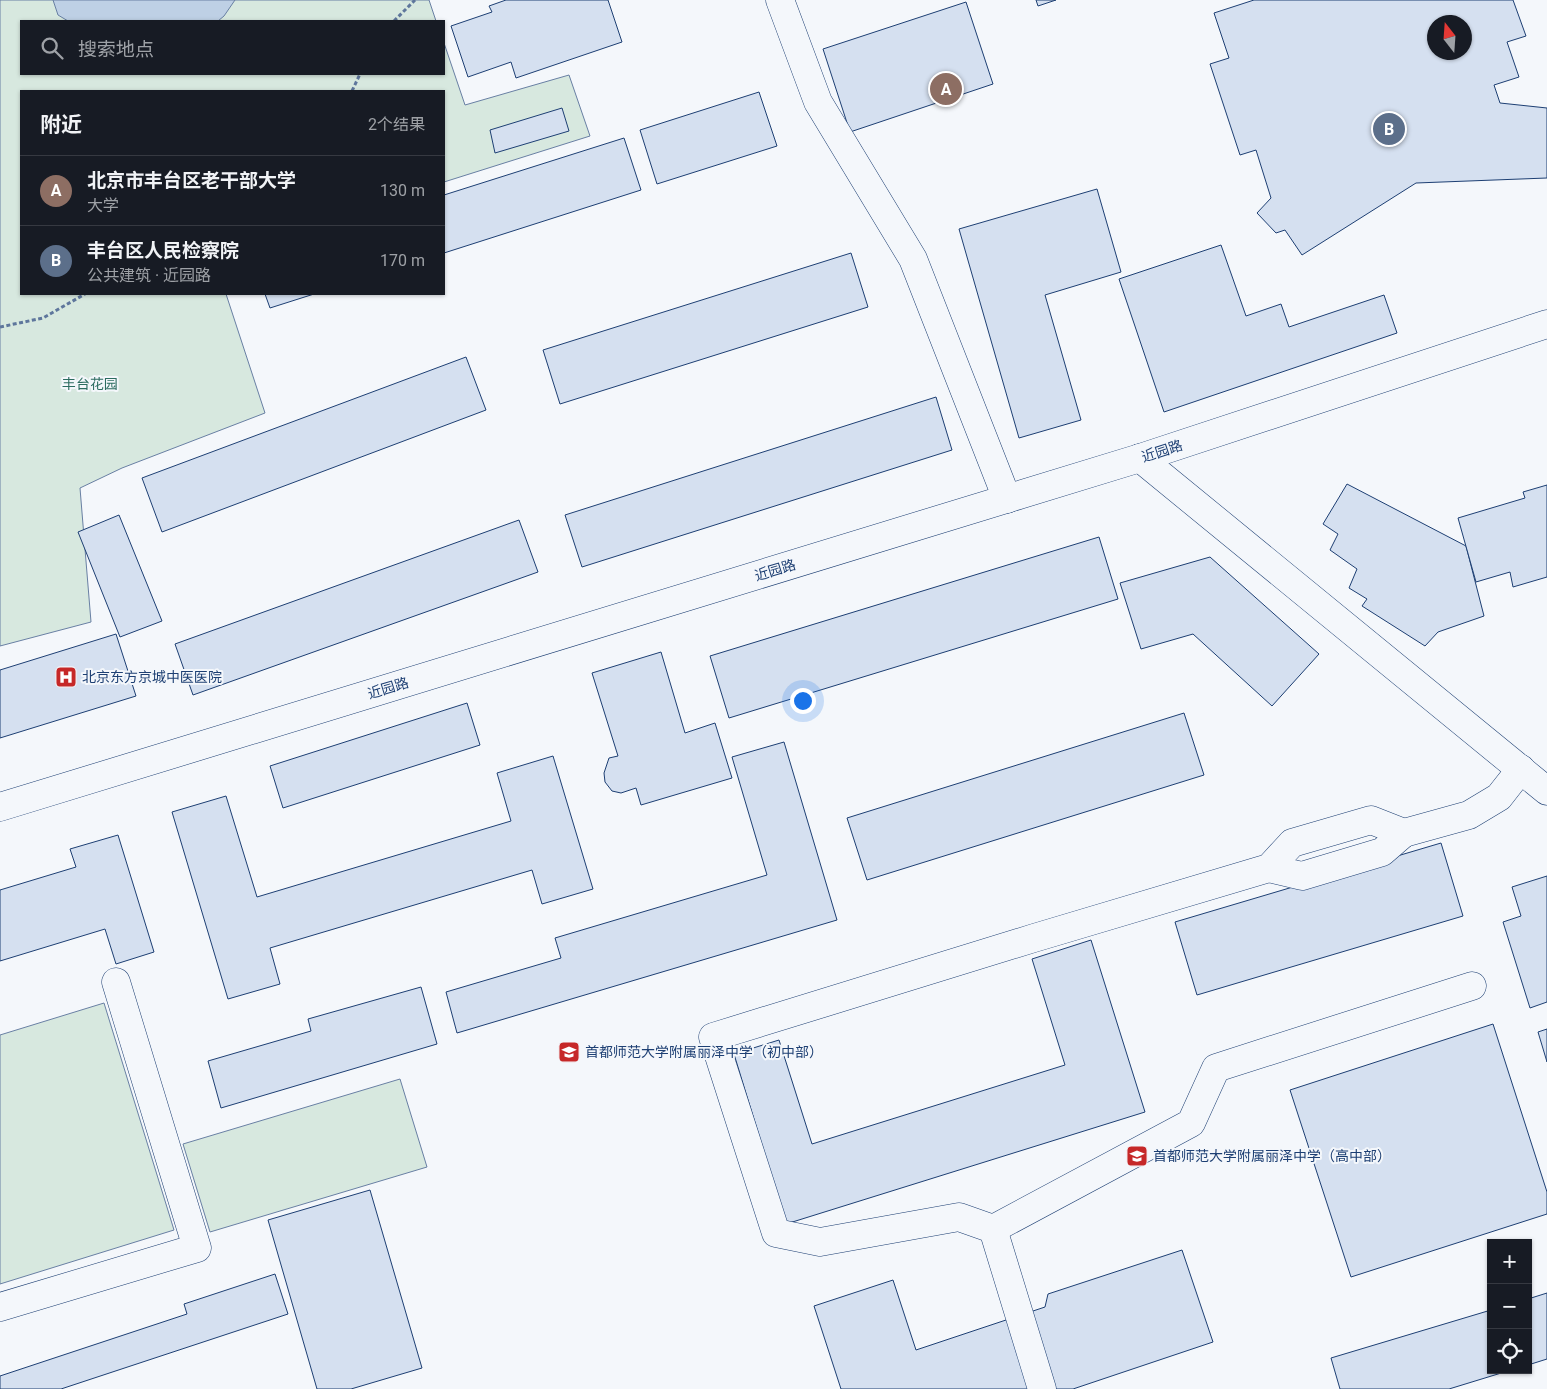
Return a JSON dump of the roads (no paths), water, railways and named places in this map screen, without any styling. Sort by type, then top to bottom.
[{"type":"street","points":[[780,0],[818,102],[914,259],[1007,499]]},
{"type":"street","name":"近园路","points":[[0,807],[1140,458],[1547,324]]},
{"type":"street","points":[[1140,458],[1547,790]]},
{"type":"street","points":[[1472,986],[1216,1068],[1191,1123],[993,1229],[959,1217],[820,1242],[776,1233],[713,1036],[1269,868],[1292,843],[1371,820],[1404,833],[1469,815],[1499,797],[1521,769]]},
{"type":"street","points":[[0,1307],[197,1248],[116,982]]},
{"type":"street","points":[[993,1229],[1042,1389]]},
{"type":"water","points":[[53,0],[235,0],[219,20],[66,20],[58,15]]},
{"type":"place","name":"北京市丰台区老干部大学","points":[[946,89]]},
{"type":"place","name":"丰台区人民检察院","points":[[1389,129]]},
{"type":"place","name":"北京东方京城中医医院","points":[[66,677]]},
{"type":"place","name":"首都师范大学附属丽泽中学（初中部）","points":[[569,1052]]},
{"type":"place","name":"首都师范大学附属丽泽中学（高中部）","points":[[1137,1156]]},
{"type":"park label","name":"丰台花园","points":[[90,384]]}]
